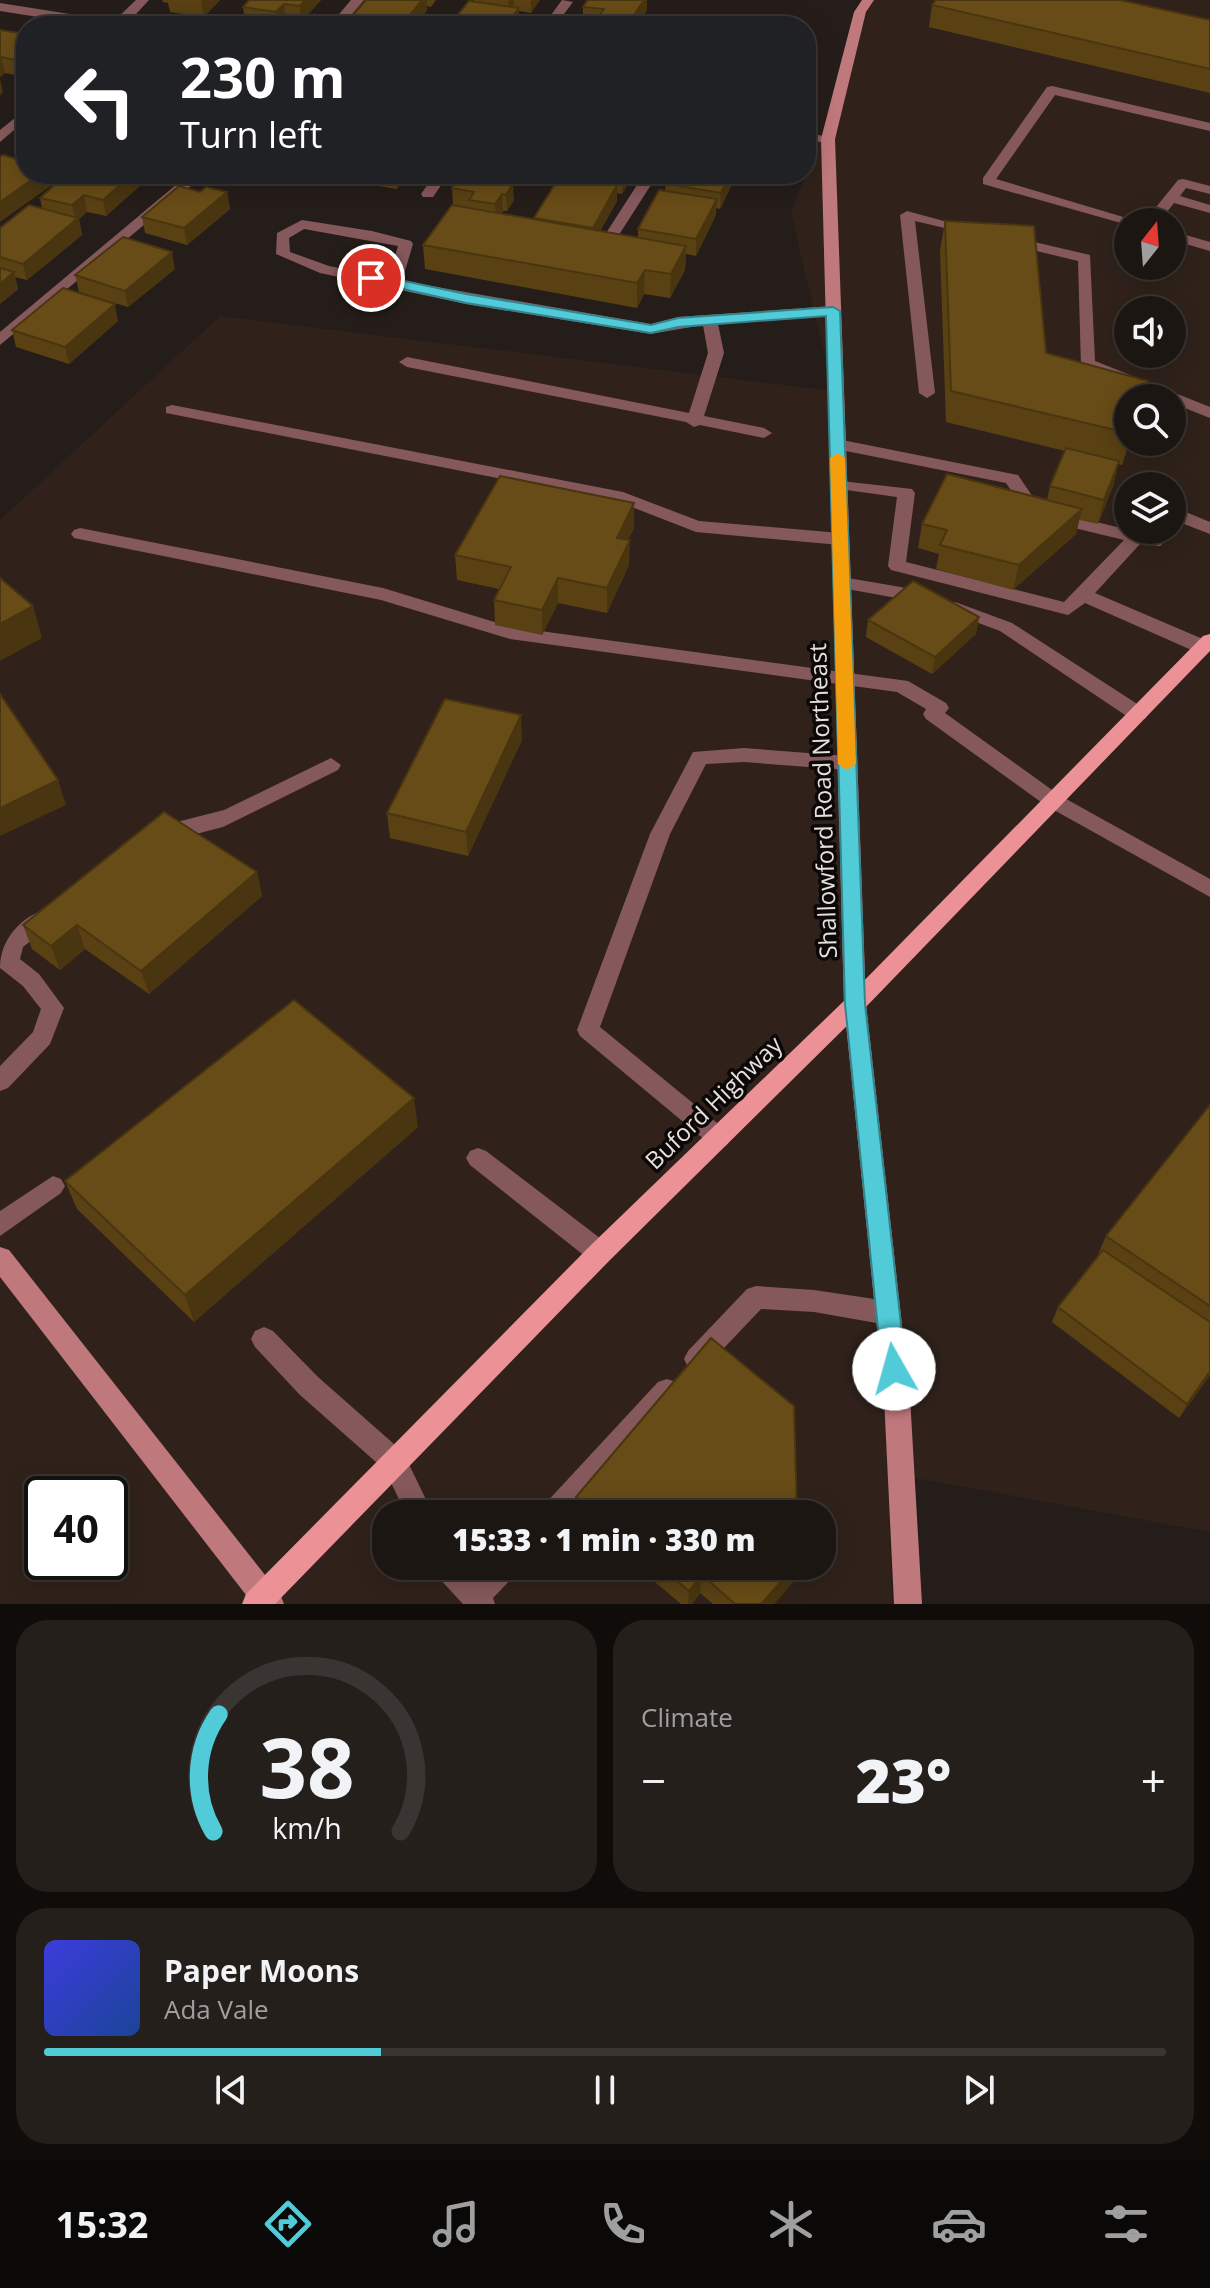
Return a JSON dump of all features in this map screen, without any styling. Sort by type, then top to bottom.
[{"type":"main road","name":"Buford Highway","points":[[263,1601],[394,1461],[600,1253],[855,1004],[1207,643]]},
{"type":"street","points":[[127,16],[143,0]]},
{"type":"street","points":[[344,16],[358,0]]},
{"type":"street","name":"Shallowford Road Northeast","points":[[868,0],[860,12],[828,139],[855,1004],[897,1397],[908,1604]]},
{"type":"street","points":[[556,16],[567,2]]},
{"type":"street","points":[[0,7],[55,16]]},
{"type":"street","points":[[1114,217],[988,181],[1052,90],[1210,127]]},
{"type":"street","points":[[0,138],[16,123]]},
{"type":"street","points":[[816,137],[828,139]]},
{"type":"street","points":[[1163,208],[1183,183],[1210,190]]},
{"type":"street","points":[[0,340],[186,184]]},
{"type":"street","points":[[428,194],[435,184]]},
{"type":"street","points":[[608,241],[645,184]]},
{"type":"street","points":[[1171,198],[1210,209]]},
{"type":"street","points":[[927,393],[907,215],[1085,258],[1087,363],[1210,413]]},
{"type":"street","points":[[394,282],[406,244],[372,235],[302,224],[282,236],[283,254],[325,270],[466,299],[651,329],[710,320],[833,311]]},
{"type":"street","points":[[1186,239],[1210,247]]},
{"type":"street","points":[[694,422],[716,353],[710,320]]},
{"type":"street","points":[[407,362],[694,422],[764,433]]},
{"type":"street","points":[[172,410],[623,497],[696,526],[840,539]]},
{"type":"street","points":[[837,444],[1012,479],[1035,513],[1114,533]]},
{"type":"street","points":[[838,484],[906,493],[897,566],[1068,609],[1130,544]]},
{"type":"street","points":[[1186,518],[1210,528]]},
{"type":"street","points":[[80,534],[383,594],[510,633],[901,686],[1052,800],[1210,889]]},
{"type":"street","points":[[842,583],[922,596],[1006,627],[1138,714]]},
{"type":"street","points":[[1083,595],[1207,643]]},
{"type":"street","points":[[719,1138],[588,1030],[660,834],[700,757],[744,755],[847,763]]},
{"type":"street","points":[[144,845],[176,827],[212,823],[293,787],[331,765]]},
{"type":"street","points":[[0,1081],[42,1037],[53,1008],[31,980],[8,962],[14,942],[71,899]]},
{"type":"street","points":[[478,1158],[600,1253]]},
{"type":"street","points":[[0,1225],[53,1186]]},
{"type":"street","points":[[0,1258],[263,1601]]},
{"type":"street","points":[[566,1500],[756,1297],[814,1301],[888,1313]]},
{"type":"street","points":[[264,1339],[309,1386],[394,1461],[413,1500]]},
{"type":"street","points":[[460,1580],[478,1600],[493,1580]]},
{"type":"shaded area","points":[[872,0],[1210,0],[1210,1532],[888,1473],[892,1604],[0,1604],[0,520],[220,316],[833,391],[791,213],[802,184],[816,184],[816,147]]},
{"type":"building","points":[[249,0],[305,0],[300,6],[284,4],[276,12],[243,7]]},
{"type":"building","points":[[366,0],[422,0],[409,16],[353,15]]},
{"type":"building","points":[[588,0],[644,0],[633,16],[599,16],[604,9],[583,7]]},
{"type":"building","points":[[936,0],[1120,0],[1210,20],[1210,69],[932,5]]},
{"type":"building","points":[[469,1],[519,8],[513,16],[457,16]]},
{"type":"building","points":[[0,30],[16,32],[16,60],[0,58]]},
{"type":"building","points":[[0,157],[16,159],[16,184],[26,184],[0,202]]},
{"type":"building","points":[[56,184],[121,184],[103,200],[84,195],[72,205],[40,198]]},
{"type":"building","points":[[455,184],[512,184],[495,204],[469,200],[474,192],[452,188]]},
{"type":"building","points":[[555,184],[617,185],[593,228],[534,218]]},
{"type":"building","points":[[680,184],[725,184],[721,193]]},
{"type":"building","points":[[179,186],[200,192],[206,187],[227,192],[184,228],[142,217]]},
{"type":"building","points":[[659,190],[717,199],[696,239],[638,229]]},
{"type":"building","points":[[29,205],[78,218],[23,264],[0,257],[0,228]]},
{"type":"building","points":[[452,205],[686,246],[671,274],[645,270],[637,283],[423,245]]},
{"type":"building","points":[[945,221],[1034,226],[1046,353],[1148,381],[1147,384],[1114,384],[1114,430],[951,391]]},
{"type":"building","points":[[123,237],[172,252],[125,291],[75,275]]},
{"type":"building","points":[[0,268],[14,272],[0,284]]},
{"type":"building","points":[[63,288],[115,304],[65,347],[12,330]]},
{"type":"building","points":[[1066,448],[1119,461],[1104,500],[1050,486]]},
{"type":"building","points":[[947,474],[1082,509],[1019,565],[940,545],[947,530],[922,524]]},
{"type":"building","points":[[500,476],[634,503],[617,538],[630,540],[607,588],[558,578],[542,610],[494,600],[511,567],[455,555]]},
{"type":"building","points":[[0,578],[33,606],[0,624]]},
{"type":"building","points":[[913,581],[979,617],[935,657],[868,620]]},
{"type":"building","points":[[0,694],[58,780],[0,808]]},
{"type":"building","points":[[445,699],[521,715],[466,832],[387,813]]},
{"type":"building","points":[[164,812],[257,872],[141,971],[77,925],[51,946],[23,925]]},
{"type":"building","points":[[294,1000],[414,1098],[185,1295],[65,1181]]},
{"type":"building","points":[[1210,1105],[1210,1306],[1106,1236]]},
{"type":"building","points":[[1103,1250],[1210,1322],[1210,1371],[1187,1404],[1058,1307]]},
{"type":"building","points":[[711,1338],[794,1406],[797,1500],[580,1500],[576,1497]]},
{"type":"building","points":[[676,1580],[698,1580],[689,1591]]},
{"type":"building","points":[[708,1580],[782,1580],[761,1604],[735,1604]]},
{"type":"slow traffic","points":[[838,458],[847,764]]},
{"type":"route","points":[[371,278],[466,299],[651,329],[678,322],[833,311],[855,1004],[894,1369]]}]
